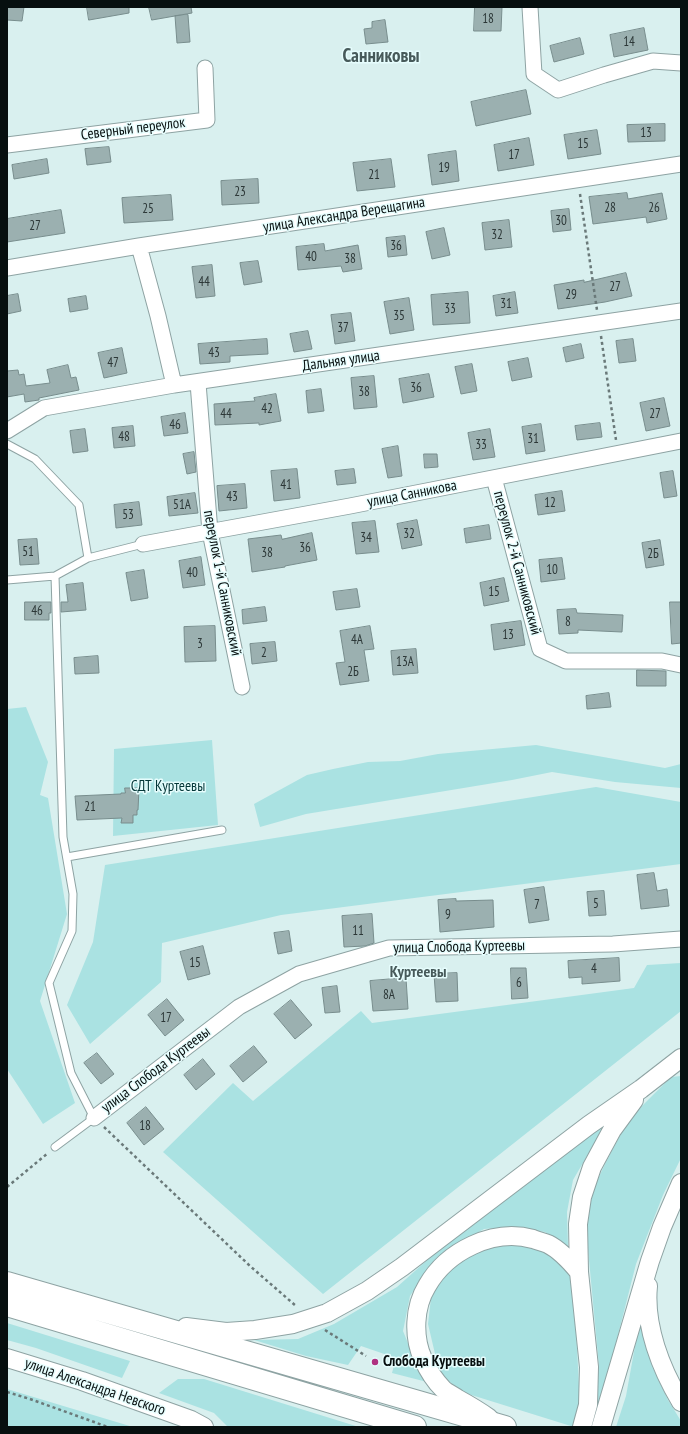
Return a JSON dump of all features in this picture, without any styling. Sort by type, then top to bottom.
[{"type":"highway","points":[[7,1284],[504,1427]]},
{"type":"highway","points":[[7,1305],[415,1427]]},
{"type":"street","points":[[530,7],[534,74],[558,90],[653,61],[681,63]]},
{"type":"street","name":"Северный переулок","points":[[7,145],[207,120],[205,68]]},
{"type":"street","name":"улица Александра Верещагина","points":[[7,268],[139,246],[681,164]]},
{"type":"street","points":[[139,246],[158,316],[174,385]]},
{"type":"street","name":"Дальняя улица","points":[[7,431],[44,408],[174,385],[198,383],[681,311]]},
{"type":"street","name":"переулок 1-й Санниковский","points":[[198,383],[210,532],[242,687]]},
{"type":"street","name":"улица Санникова","points":[[143,544],[350,506],[681,441]]},
{"type":"street","name":"переулок 2-й Санниковский","points":[[494,478],[540,649],[566,661],[662,661],[681,664]]},
{"type":"street","name":"улица Слобода Куртеевы","points":[[94,1118],[239,1007],[299,974],[389,948],[613,944],[681,939]]},
{"type":"street","points":[[145,1323],[226,1332],[255,1330],[293,1324],[327,1313],[367,1291],[390,1275],[589,1125],[673,1069],[681,1058]]},
{"type":"street","points":[[582,1427],[588,1405],[589,1367],[579,1272],[578,1224],[582,1197],[592,1167],[612,1130],[641,1089]]},
{"type":"street","points":[[601,1427],[650,1261],[662,1227],[681,1183]]},
{"type":"street","points":[[504,1427],[444,1390],[433,1378],[425,1364],[418,1348],[416,1330],[418,1309],[426,1287],[438,1271],[458,1254],[478,1243],[508,1235],[528,1238],[547,1244],[570,1261],[579,1272]]},
{"type":"street","points":[[650,1261],[648,1311],[651,1330],[658,1355],[670,1385],[681,1402]]},
{"type":"street","name":"улица Александра Невского","points":[[7,1358],[82,1381],[191,1420],[204,1427]]},
{"type":"lane","points":[[7,444],[35,459],[79,505],[88,558]]},
{"type":"lane","points":[[7,580],[55,576],[88,558],[143,544]]},
{"type":"lane","points":[[55,576],[64,837],[73,894],[72,931],[49,983],[71,1073],[94,1118],[55,1147]]},
{"type":"lane","points":[[67,857],[222,830]]},
{"type":"path","points":[[94,1118],[250,1266],[310,1318],[366,1356]]},
{"type":"path","points":[[7,1187],[55,1147]]},
{"type":"path","points":[[7,1392],[108,1427]]},
{"type":"green space","points":[[26,707],[48,762],[40,795],[48,798],[67,914],[40,1001],[75,1103],[43,1124],[7,1069],[7,709]]},
{"type":"green space","name":"СДТ Куртеевы","points":[[212,740],[218,825],[113,836],[114,749]]},
{"type":"green space","points":[[536,745],[665,768],[681,764],[681,788],[615,782],[552,772],[306,814],[260,827],[254,804],[307,775],[333,769],[368,762],[400,761],[438,754]]},
{"type":"green space","points":[[596,787],[681,802],[681,864],[281,915],[162,943],[161,982],[90,1044],[67,1005],[93,942],[105,865]]},
{"type":"green space","points":[[681,963],[681,1011],[323,1294],[163,1152],[233,1083],[253,1101],[361,1011],[372,1023],[634,988],[647,965]]},
{"type":"green space","points":[[681,1076],[681,1158],[663,1195],[636,1264],[615,1347],[591,1427],[599,1366],[586,1228],[590,1196],[625,1126],[642,1106],[671,1077]]},
{"type":"green space","points":[[611,1115],[573,1180],[567,1212],[568,1247],[545,1232],[512,1227],[484,1229],[469,1238],[426,1272],[410,1296],[403,1331],[414,1358],[431,1383],[392,1373],[396,1358],[361,1346],[348,1365],[306,1356],[254,1340],[298,1339],[334,1324],[397,1287],[434,1254]]},
{"type":"green space","points":[[506,1244],[533,1246],[554,1256],[569,1271],[574,1293],[580,1404],[574,1427],[465,1393],[440,1375],[428,1324],[431,1298],[444,1273],[464,1258],[485,1248]]},
{"type":"green space","points":[[641,1313],[652,1366],[668,1400],[681,1421],[681,1427],[616,1427],[626,1396]]},
{"type":"green space","points":[[7,1323],[130,1361],[122,1378],[36,1348],[7,1340]]},
{"type":"green space","points":[[178,1379],[204,1379],[359,1427],[228,1427],[214,1413],[159,1393]]},
{"type":"green space","points":[[7,1389],[133,1427],[7,1427]]},
{"type":"building","points":[[7,7],[24,7],[22,21],[7,20]]},
{"type":"building","points":[[87,7],[129,7],[129,13],[89,20]]},
{"type":"building","points":[[149,7],[191,7],[192,13],[152,20]]},
{"type":"building","points":[[475,7],[502,7],[501,31],[474,31]]},
{"type":"building","points":[[188,15],[190,42],[177,43],[175,16]]},
{"type":"building","points":[[385,20],[388,42],[366,44],[364,29],[372,28],[372,22]]},
{"type":"building","points":[[644,28],[648,50],[614,57],[610,35]]},
{"type":"building","points":[[580,38],[584,54],[554,62],[550,46]]},
{"type":"building","points":[[526,90],[531,114],[476,126],[471,102]]},
{"type":"building","points":[[665,124],[665,141],[628,142],[627,125]]},
{"type":"building","points":[[597,130],[601,154],[568,159],[564,135]]},
{"type":"building","points":[[529,138],[534,165],[498,171],[494,145]]},
{"type":"building","points":[[109,147],[111,162],[87,165],[85,149]]},
{"type":"building","points":[[456,151],[459,181],[432,185],[428,155]]},
{"type":"building","points":[[47,159],[49,173],[14,179],[12,165]]},
{"type":"building","points":[[391,159],[395,187],[357,191],[353,163]]},
{"type":"building","points":[[258,179],[259,203],[222,205],[221,181]]},
{"type":"building","points":[[627,193],[628,199],[662,193],[667,219],[647,223],[646,217],[593,224],[589,197]]},
{"type":"building","points":[[171,195],[173,220],[124,223],[122,198]]},
{"type":"building","points":[[569,209],[571,230],[553,232],[551,211]]},
{"type":"building","points":[[61,210],[65,233],[7,242],[7,219]]},
{"type":"building","points":[[509,220],[512,247],[485,250],[482,223]]},
{"type":"building","points":[[444,228],[450,255],[432,259],[426,232]]},
{"type":"building","points":[[405,236],[407,255],[388,257],[386,238]]},
{"type":"building","points":[[324,244],[325,251],[358,245],[362,269],[343,272],[341,266],[298,270],[296,247]]},
{"type":"building","points":[[258,261],[262,282],[244,285],[240,263]]},
{"type":"building","points":[[212,265],[215,296],[196,298],[192,267]]},
{"type":"building","points":[[626,273],[632,296],[605,302],[558,309],[554,285],[584,280],[584,282]]},
{"type":"building","points":[[468,292],[470,323],[433,325],[431,295]]},
{"type":"building","points":[[515,292],[518,313],[496,316],[493,296]]},
{"type":"building","points":[[18,294],[21,311],[7,314],[7,296]]},
{"type":"building","points":[[86,296],[88,309],[70,312],[68,299]]},
{"type":"building","points":[[409,298],[414,330],[390,334],[384,302]]},
{"type":"building","points":[[351,313],[355,341],[335,344],[331,315]]},
{"type":"building","points":[[308,331],[312,349],[294,352],[290,334]]},
{"type":"building","points":[[267,339],[268,354],[230,356],[230,362],[200,364],[198,344]]},
{"type":"building","points":[[633,339],[636,361],[619,363],[616,341]]},
{"type":"building","points":[[581,344],[584,358],[566,362],[563,348]]},
{"type":"building","points":[[122,348],[127,373],[104,378],[98,353]]},
{"type":"building","points":[[528,358],[532,377],[512,381],[508,362]]},
{"type":"building","points":[[472,364],[477,391],[461,394],[455,367]]},
{"type":"building","points":[[68,365],[71,378],[76,377],[79,390],[25,402],[24,394],[7,397],[7,371],[18,370],[19,375],[24,374],[26,386],[50,383],[47,370]]},
{"type":"building","points":[[429,374],[434,397],[403,403],[399,379]]},
{"type":"building","points":[[374,376],[377,407],[354,409],[351,378]]},
{"type":"building","points":[[321,389],[324,411],[308,413],[306,391]]},
{"type":"building","points":[[276,394],[281,421],[259,425],[259,423],[215,425],[214,404],[255,401],[254,398]]},
{"type":"building","points":[[664,398],[670,426],[646,431],[640,403]]},
{"type":"building","points":[[185,413],[188,433],[164,436],[161,417]]},
{"type":"building","points":[[600,423],[602,437],[577,440],[575,426]]},
{"type":"building","points":[[541,424],[545,451],[526,454],[522,427]]},
{"type":"building","points":[[133,426],[135,446],[114,448],[112,428]]},
{"type":"building","points":[[85,429],[88,451],[73,453],[70,431]]},
{"type":"building","points":[[490,429],[495,457],[473,460],[468,433]]},
{"type":"building","points":[[398,446],[402,476],[388,478],[382,449]]},
{"type":"building","points":[[194,452],[196,472],[187,474],[183,454]]},
{"type":"building","points":[[424,454],[437,454],[438,467],[425,468]]},
{"type":"building","points":[[297,469],[300,498],[274,501],[271,471]]},
{"type":"building","points":[[354,469],[356,483],[337,485],[335,471]]},
{"type":"building","points":[[673,471],[677,496],[664,498],[660,473]]},
{"type":"building","points":[[245,484],[247,508],[219,511],[217,486]]},
{"type":"building","points":[[562,491],[565,511],[538,515],[535,495]]},
{"type":"building","points":[[195,493],[198,513],[169,516],[167,497]]},
{"type":"building","points":[[139,502],[142,525],[116,528],[114,505]]},
{"type":"building","points":[[417,520],[422,545],[402,549],[397,524]]},
{"type":"building","points":[[375,521],[379,552],[356,554],[352,523]]},
{"type":"building","points":[[489,525],[491,539],[466,543],[464,529]]},
{"type":"building","points":[[312,533],[317,560],[252,572],[248,539],[281,535],[282,539]]},
{"type":"building","points":[[37,539],[39,564],[20,565],[18,540]]},
{"type":"building","points":[[660,540],[664,565],[646,568],[642,543]]},
{"type":"building","points":[[201,557],[205,585],[183,588],[179,561]]},
{"type":"building","points":[[562,558],[565,579],[541,582],[539,560]]},
{"type":"building","points":[[144,570],[148,598],[131,601],[126,573]]},
{"type":"building","points":[[504,578],[509,601],[484,606],[480,583]]},
{"type":"building","points":[[83,583],[86,610],[61,612],[61,602],[68,602],[66,585]]},
{"type":"building","points":[[357,589],[360,607],[336,610],[333,592]]},
{"type":"building","points":[[25,602],[51,602],[51,613],[49,613],[49,620],[25,620]]},
{"type":"building","points":[[670,602],[681,602],[681,643],[672,644]]},
{"type":"building","points":[[265,607],[267,621],[243,624],[242,610]]},
{"type":"building","points":[[576,609],[577,613],[623,615],[622,632],[578,630],[578,633],[559,634],[557,610]]},
{"type":"building","points":[[521,621],[525,645],[494,650],[491,625]]},
{"type":"building","points":[[215,626],[216,661],[185,662],[184,627]]},
{"type":"building","points":[[370,626],[374,649],[364,650],[369,681],[340,685],[336,663],[345,662],[340,631]]},
{"type":"building","points":[[275,642],[277,661],[252,664],[250,644]]},
{"type":"building","points":[[416,649],[418,673],[393,675],[391,651]]},
{"type":"building","points":[[98,656],[99,673],[75,674],[74,658]]},
{"type":"building","points":[[637,670],[666,671],[666,686],[637,686]]},
{"type":"building","points":[[609,693],[611,707],[587,709],[586,696]]},
{"type":"building","points":[[125,788],[139,788],[138,810],[137,815],[133,815],[133,823],[121,823],[122,818],[77,820],[75,796],[121,794],[125,793]]},
{"type":"building","points":[[654,873],[657,891],[667,889],[669,906],[641,909],[637,875]]},
{"type":"building","points":[[544,887],[549,920],[529,923],[524,890]]},
{"type":"building","points":[[604,891],[606,915],[589,916],[587,892]]},
{"type":"building","points":[[456,899],[456,901],[493,900],[494,927],[440,932],[438,900]]},
{"type":"building","points":[[372,914],[374,943],[365,946],[344,947],[342,916]]},
{"type":"building","points":[[289,931],[292,951],[278,954],[274,933]]},
{"type":"building","points":[[203,946],[210,974],[188,980],[180,952]]},
{"type":"building","points":[[619,958],[620,981],[582,984],[582,977],[569,978],[568,961]]},
{"type":"building","points":[[511,968],[526,968],[528,998],[512,999]]},
{"type":"building","points":[[457,973],[458,1001],[436,1002],[434,974]]},
{"type":"building","points":[[406,978],[408,1009],[373,1011],[370,981]]},
{"type":"building","points":[[337,986],[340,1012],[325,1013],[322,988]]},
{"type":"building","points":[[167,999],[184,1020],[165,1036],[148,1015]]},
{"type":"building","points":[[291,1000],[312,1025],[295,1039],[274,1014]]},
{"type":"building","points":[[254,1046],[267,1062],[243,1082],[230,1066]]},
{"type":"building","points":[[97,1053],[114,1074],[101,1084],[84,1063]]},
{"type":"building","points":[[203,1059],[215,1074],[196,1090],[184,1075]]},
{"type":"building","points":[[146,1107],[164,1129],[144,1145],[127,1123]]},
{"type":"place","name":"Слобода Куртеевы","points":[[375,1362]]},
{"type":"district","name":"Санниковы","points":[[381,57]]},
{"type":"district","name":"Куртеевы","points":[[418,972]]}]
